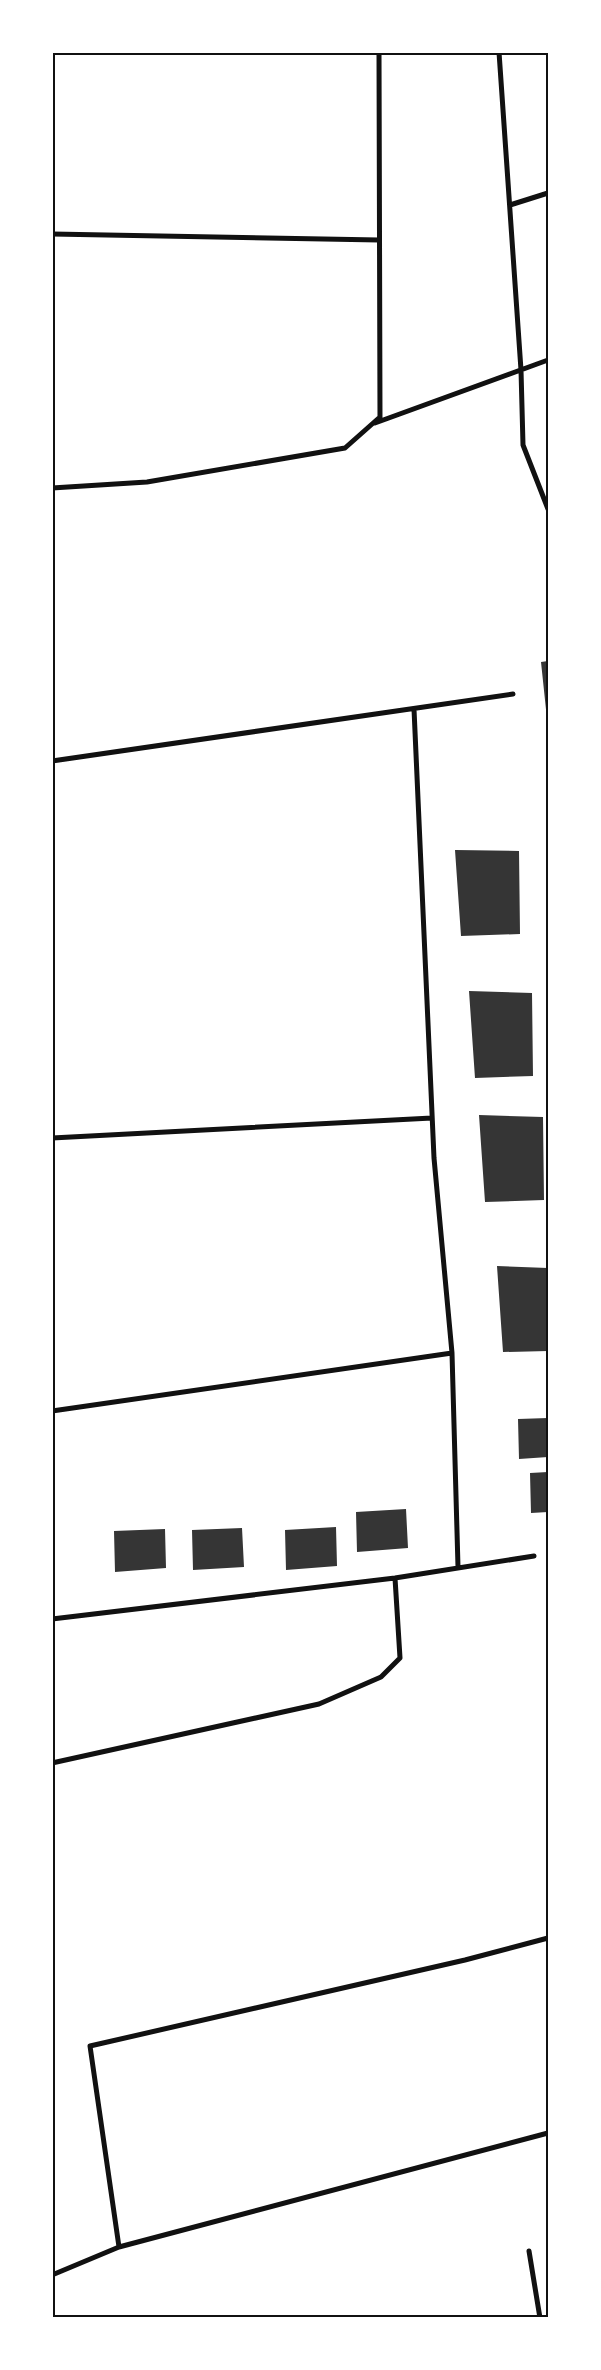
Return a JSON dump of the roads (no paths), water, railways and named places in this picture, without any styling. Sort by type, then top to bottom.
[{"type":"street","points":[[52,488],[147,482],[345,448],[380,417],[379,52]]},
{"type":"street","points":[[500,52],[521,370],[523,445],[548,509]]},
{"type":"street","points":[[510,205],[548,193]]},
{"type":"street","points":[[52,234],[379,240]]},
{"type":"street","points":[[370,425],[548,360]]},
{"type":"street","points":[[52,761],[513,694]]},
{"type":"street","points":[[414,709],[432,1118],[452,1353],[458,1568]]},
{"type":"street","points":[[52,1138],[432,1118]]},
{"type":"street","points":[[52,1411],[452,1353]]},
{"type":"street","points":[[52,1619],[395,1578],[534,1556]]},
{"type":"street","points":[[52,1763],[319,1704],[381,1677],[400,1658],[395,1578]]},
{"type":"street","points":[[118,2248],[90,2046],[465,1960],[548,1938]]},
{"type":"street","points":[[52,2275],[118,2248],[548,2133]]},
{"type":"street","points":[[529,2250],[540,2318]]}]
